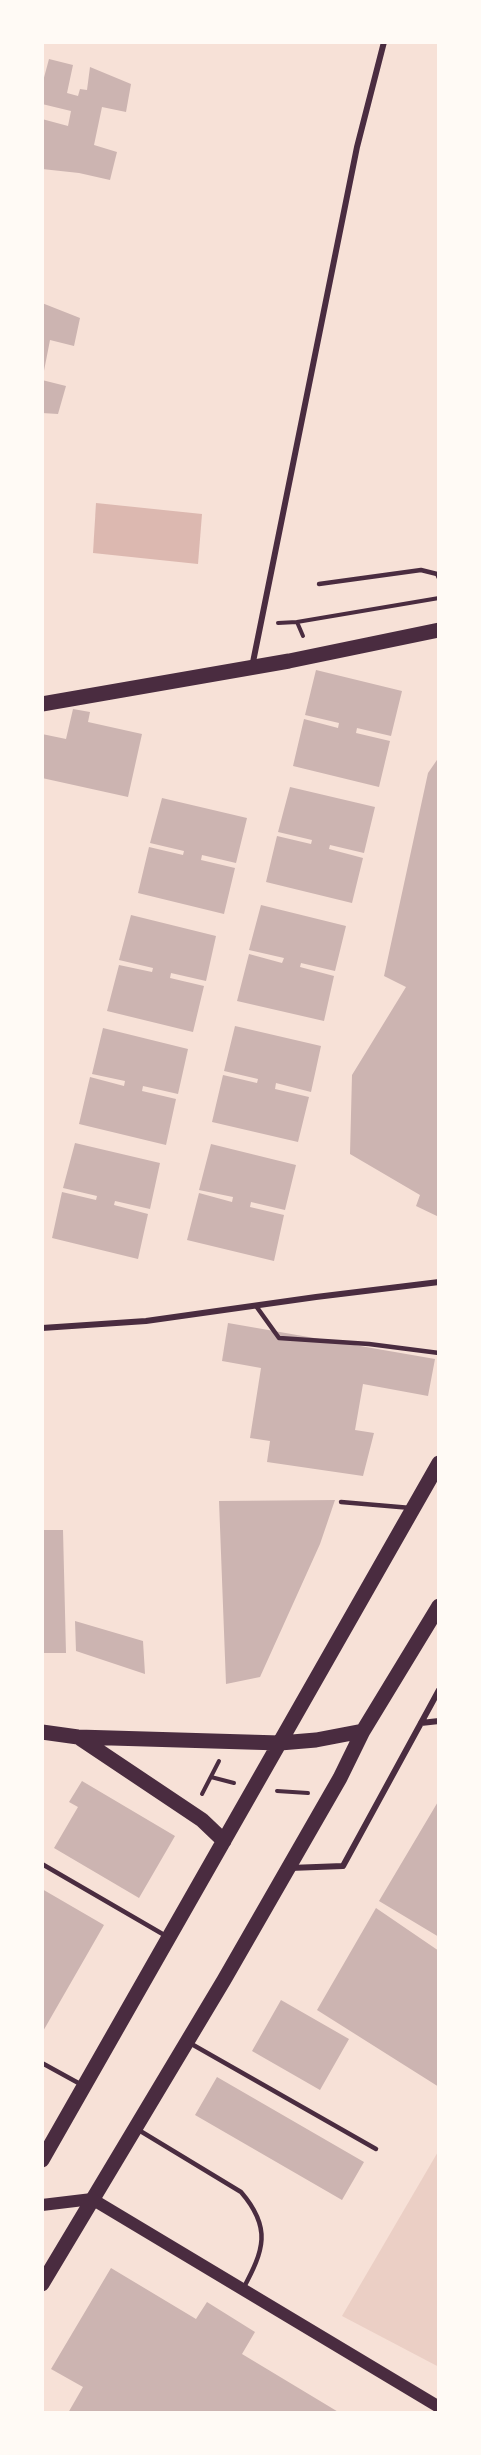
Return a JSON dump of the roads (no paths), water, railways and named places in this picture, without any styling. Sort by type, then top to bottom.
[{"type":"main road","points":[[42,704],[313,656],[439,630]]},
{"type":"main road","points":[[42,2160],[439,1463]]},
{"type":"main road","points":[[42,2284],[224,1980],[340,1778],[363,1731],[439,1606]]},
{"type":"main road","points":[[42,1732],[78,1737],[280,1743],[316,1740],[363,1731]]},
{"type":"main road","points":[[78,1737],[192,1814],[214,1830],[224,1841]]},
{"type":"main road","points":[[42,2205],[92,2199],[439,2407]]},
{"type":"street","points":[[251,667],[357,147],[384,42]]},
{"type":"street","points":[[42,1328],[146,1321],[439,1282]]},
{"type":"street","points":[[288,1868],[343,1866],[439,1690]]},
{"type":"street","points":[[421,1723],[439,1721]]},
{"type":"lane","points":[[319,584],[421,570],[437,574],[439,578]]},
{"type":"lane","points":[[256,1305],[279,1338],[369,1344],[439,1353]]},
{"type":"lane","points":[[341,1502],[413,1508]]},
{"type":"lane","points":[[42,1864],[168,1938]]},
{"type":"lane","points":[[186,2041],[376,2149]]},
{"type":"lane","points":[[42,2063],[83,2086]]},
{"type":"lane","points":[[135,2127],[241,2192],[254,2207],[261,2226],[262,2247],[255,2267],[242,2289]]}]
